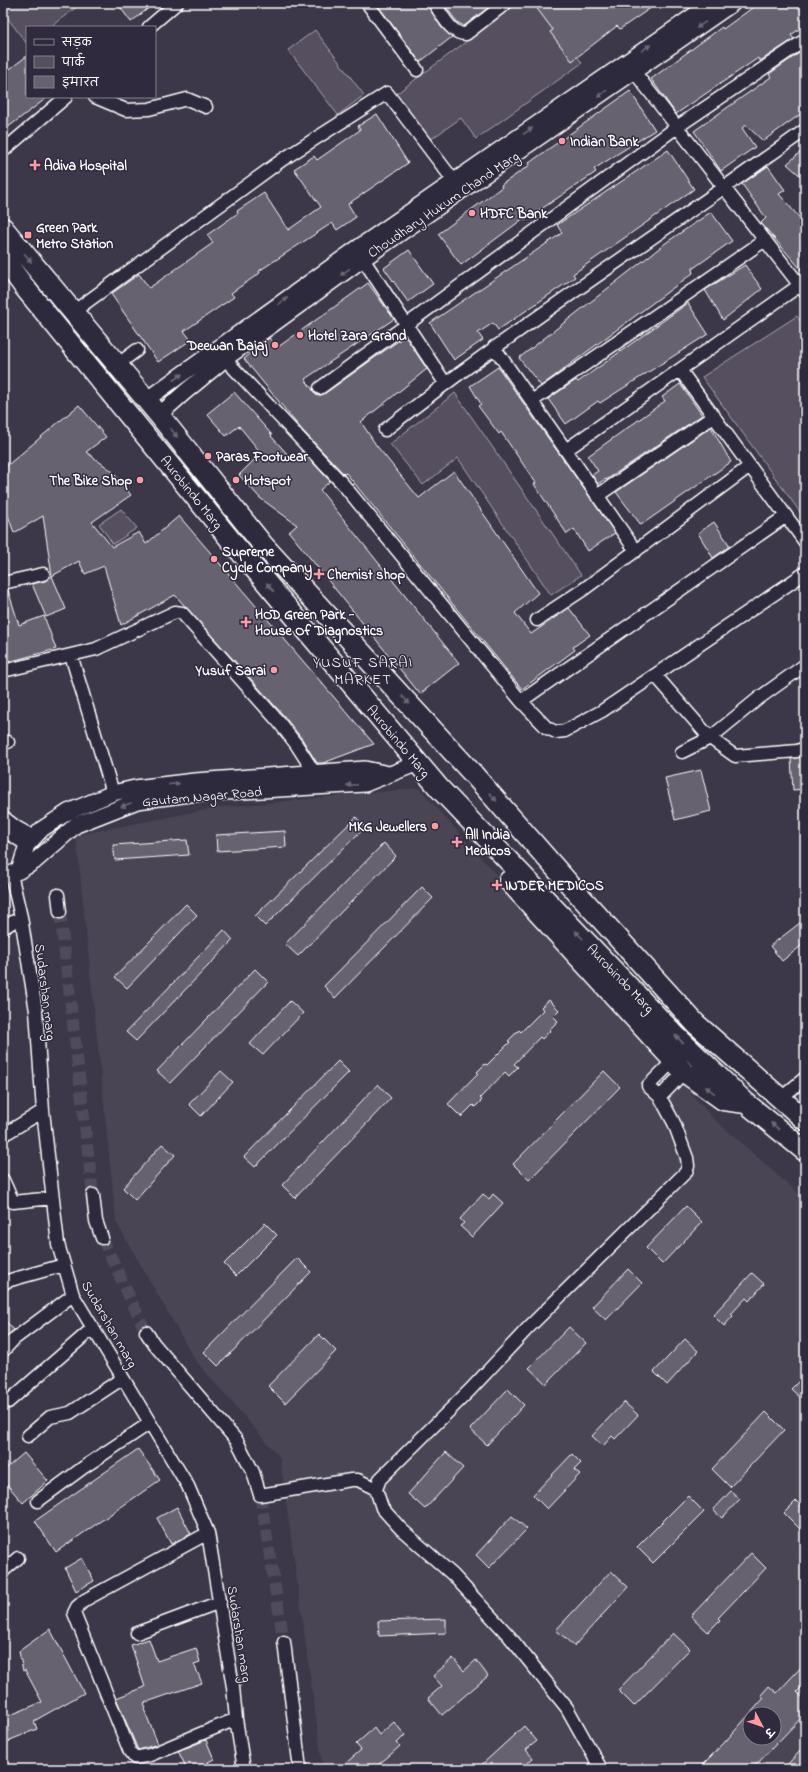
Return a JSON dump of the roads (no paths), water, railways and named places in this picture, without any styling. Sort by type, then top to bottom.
[{"type":"highway","name":"Aurobindo Marg","points":[[3,228],[159,415],[262,545],[474,775],[579,895],[696,1024],[805,1120]]},
{"type":"highway","name":"Aurobindo Marg","points":[[3,258],[25,288],[233,543],[448,798],[653,1012],[746,1103],[805,1151]]},
{"type":"highway","points":[[448,798],[462,831],[679,1066],[723,1100],[746,1103]]},
{"type":"highway","points":[[653,1012],[660,1046]]},
{"type":"street","points":[[150,26],[177,3]]},
{"type":"street","points":[[367,3],[417,70]]},
{"type":"street","points":[[434,3],[455,32],[466,34],[506,3]]},
{"type":"street","name":"Choudhary Hukum Chand Marg","points":[[159,415],[225,359],[363,259],[575,113],[629,66],[712,3]]},
{"type":"street","name":"Choudhary Hukum Chand Marg","points":[[146,400],[356,249],[568,103],[733,3]]},
{"type":"street","points":[[320,388],[407,326],[677,127],[805,40]]},
{"type":"street","points":[[566,450],[680,370],[802,288],[629,66]]},
{"type":"street","points":[[73,312],[282,160],[387,92],[454,181]]},
{"type":"street","points":[[3,151],[65,98]]},
{"type":"street","points":[[97,98],[126,110],[148,108],[187,99],[206,107]]},
{"type":"street","points":[[385,430],[494,347],[725,188],[805,130]]},
{"type":"street","points":[[532,401],[765,240]]},
{"type":"street","points":[[363,259],[445,383]]},
{"type":"street","points":[[494,347],[636,551]]},
{"type":"street","points":[[117,365],[137,350]]},
{"type":"street","points":[[225,359],[342,483],[521,701],[547,728],[556,732],[565,732],[596,716],[805,573]]},
{"type":"street","points":[[680,370],[805,542]]},
{"type":"street","points":[[597,496],[714,416]]},
{"type":"street","points":[[537,620],[584,589],[750,466]]},
{"type":"street","points":[[521,701],[786,516]]},
{"type":"street","points":[[3,583],[43,574]]},
{"type":"street","points":[[3,671],[96,649],[175,612],[182,613],[278,721],[300,749],[314,772]]},
{"type":"street","points":[[71,655],[113,793]]},
{"type":"street","points":[[682,752],[710,738],[759,698],[805,665]]},
{"type":"street","points":[[656,676],[710,738],[735,756],[797,751],[805,748]]},
{"type":"street","name":"Gautam Nagar Road","points":[[11,874],[34,862],[76,825],[137,801],[190,794],[364,784],[418,763]]},
{"type":"street","points":[[11,874],[30,841],[42,829],[68,812],[113,793],[135,788],[195,781],[314,772],[365,769],[389,774]]},
{"type":"street","points":[[3,817],[30,841]]},
{"type":"street","points":[[6,833],[30,841]]},
{"type":"street","name":"Sudarshan marg","points":[[11,874],[21,917],[36,1011],[43,1111],[58,1244],[73,1295],[188,1486],[208,1533],[234,1687],[236,1719],[244,1769]]},
{"type":"street","points":[[58,895],[60,912]]},
{"type":"street","points":[[3,928],[21,917]]},
{"type":"street","points":[[601,1769],[567,1708],[539,1673],[509,1636],[453,1575],[401,1529],[382,1508],[376,1489],[380,1479],[470,1390],[528,1328],[686,1172],[688,1166],[685,1150],[674,1122],[660,1097],[648,1086],[679,1066]]},
{"type":"street","points":[[660,1097],[679,1066]]},
{"type":"street","points":[[780,1099],[805,1078]]},
{"type":"street","points":[[3,1135],[43,1111]]},
{"type":"street","points":[[3,1180],[8,1204],[53,1198]]},
{"type":"street","points":[[93,1195],[96,1221],[102,1238]]},
{"type":"street","points":[[3,1284],[7,1281],[64,1265]]},
{"type":"street","points":[[3,1351],[14,1339],[73,1295]]},
{"type":"street","points":[[8,1402],[93,1328]]},
{"type":"street","points":[[146,1332],[154,1344],[237,1441],[253,1472],[260,1495],[352,1480],[358,1480],[376,1489]]},
{"type":"street","points":[[28,1436],[50,1417],[70,1413],[123,1378]]},
{"type":"street","points":[[38,1501],[84,1467],[150,1423]]},
{"type":"street","points":[[208,1533],[85,1600],[77,1607],[74,1613],[130,1752],[135,1758],[150,1755],[236,1719]]},
{"type":"street","points":[[3,1572],[18,1558]]},
{"type":"street","points":[[137,1633],[220,1602]]},
{"type":"street","points":[[284,1642],[300,1769]]},
{"type":"tunnel","points":[[60,912],[93,1195]]},
{"type":"tunnel","points":[[102,1238],[146,1332]]},
{"type":"tunnel","points":[[260,1495],[284,1642]]},
{"type":"place","name":"Indian Bank","points":[[562,141]]},
{"type":"place","name":"Adiva Hospital","points":[[35,165]]},
{"type":"place","name":"HDFC Bank","points":[[472,213]]},
{"type":"place","name":"Green Park Metro Station","points":[[28,235]]},
{"type":"place","name":"Hotel Zara Grand","points":[[300,335]]},
{"type":"place","name":"Deewan Bajaj","points":[[275,345]]},
{"type":"place","name":"Paras Footwear","points":[[208,456]]},
{"type":"place","name":"The Bike Shop","points":[[140,480]]},
{"type":"place","name":"Hotspot","points":[[236,480]]},
{"type":"place","name":"Supreme Cycle Company","points":[[214,559]]},
{"type":"place","name":"Chemist shop","points":[[319,574]]},
{"type":"place","name":"HOD Green Park - House Of Diagnostics","points":[[246,622]]},
{"type":"place","name":"Yusuf Sarai","points":[[274,670]]},
{"type":"place","name":"MKG Jewellers","points":[[435,826]]},
{"type":"place","name":"All India Medicos","points":[[457,842]]},
{"type":"place","name":"INDER MEDICOS","points":[[497,885]]},
{"type":"district","name":"YUSUF SARAI MARKET","points":[[363,670]]}]
